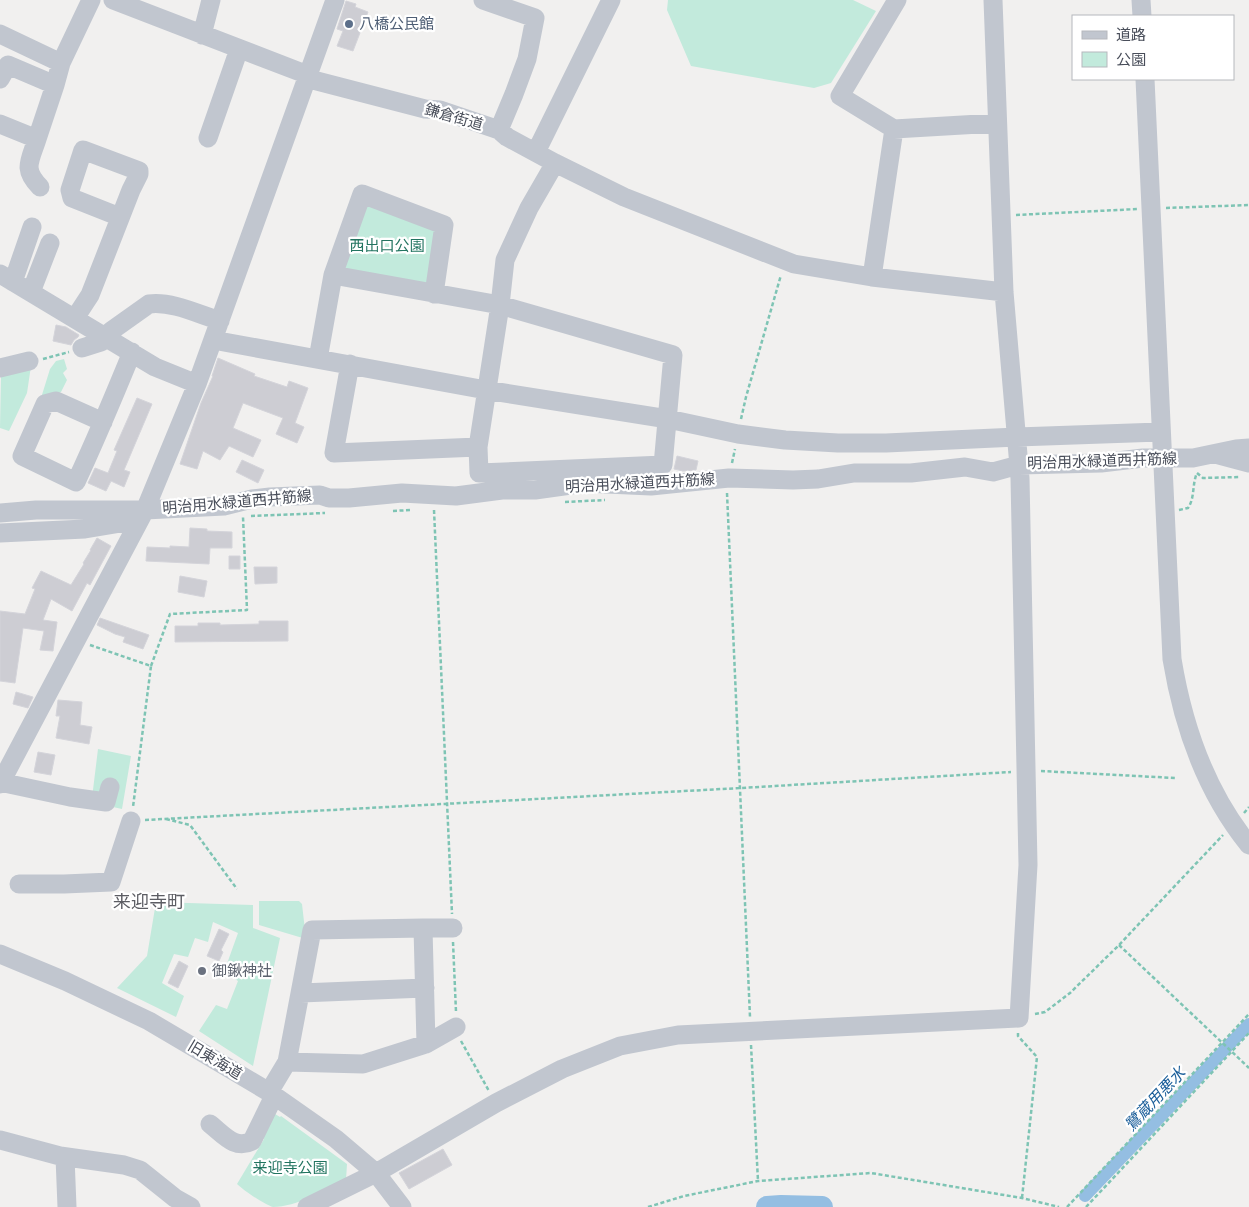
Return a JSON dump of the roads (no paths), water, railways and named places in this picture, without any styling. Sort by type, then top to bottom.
[{"type":"street","points":[[40,187],[30,177],[28,166],[61,63],[91,0]]},
{"type":"street","name":"鎌倉街道","points":[[113,0],[308,75],[313,80],[425,109],[440,110],[499,130],[507,137],[555,163],[624,197],[794,264],[872,277],[1004,292]]},
{"type":"street","points":[[202,34],[211,0]]},
{"type":"street","points":[[110,787],[106,802],[0,783],[78,640],[142,515],[197,384],[335,0]]},
{"type":"street","points":[[483,0],[535,18],[527,59],[499,130]]},
{"type":"street","points":[[536,152],[611,0]]},
{"type":"street","points":[[897,0],[840,96],[894,129],[997,123]]},
{"type":"street","points":[[307,1207],[376,1173],[496,1103],[562,1069],[620,1046],[678,1035],[1019,1018],[1028,865],[1019,465],[1004,292],[993,0]]},
{"type":"street","points":[[1141,0],[1142,15]]},
{"type":"street","points":[[0,34],[61,63]]},
{"type":"street","points":[[208,138],[239,49]]},
{"type":"street","points":[[0,79],[8,65],[55,84]]},
{"type":"street","points":[[1145,80],[1172,659],[1178,696],[1193,744],[1212,788],[1232,825],[1249,845]]},
{"type":"street","points":[[0,124],[37,139]]},
{"type":"street","points":[[872,277],[894,129]]},
{"type":"street","points":[[333,275],[500,305],[673,355],[662,465],[479,473],[478,447],[500,305],[505,260],[529,208],[555,163]]},
{"type":"street","points":[[318,359],[333,275],[362,194],[444,226],[434,294]]},
{"type":"street","points":[[75,318],[90,295],[120,217]]},
{"type":"street","points":[[32,227],[7,278],[155,367],[197,384]]},
{"type":"street","points":[[32,292],[50,243]]},
{"type":"street","points":[[82,348],[101,342],[111,331],[149,304],[157,303],[174,307],[220,321]]},
{"type":"street","points":[[213,340],[486,390],[668,419],[738,434],[838,443],[886,443],[1160,432]]},
{"type":"street","points":[[103,422],[56,401],[45,404],[22,456],[76,482],[103,422],[132,352]]},
{"type":"street","points":[[0,368],[29,361]]},
{"type":"street","points":[[350,364],[334,453],[478,447]]},
{"type":"street","name":"明治用水緑道西井筋線","points":[[0,513],[36,510],[142,515],[224,506],[270,497],[320,496],[349,498],[402,493],[456,496],[492,491],[535,490],[585,484],[651,486],[730,478],[801,480],[854,473],[911,473],[965,467],[993,472],[1019,465],[1101,463],[1143,458],[1193,458],[1249,448]]},
{"type":"street","points":[[1216,454],[1249,463]]},
{"type":"street","points":[[0,533],[85,529],[142,515]]},
{"type":"street","points":[[19,884],[111,882],[131,821]]},
{"type":"street","points":[[423,928],[426,1044]]},
{"type":"street","points":[[210,1124],[236,1144],[247,1144],[252,1141],[288,1062],[312,930],[453,928]]},
{"type":"street","name":"旧東海道","points":[[0,954],[65,981],[149,1021],[272,1094],[336,1140],[376,1173],[402,1207]]},
{"type":"street","points":[[301,994],[425,988]]},
{"type":"street","points":[[288,1062],[363,1064],[426,1044],[456,1027]]},
{"type":"street","points":[[0,1140],[65,1157],[124,1165],[140,1170],[175,1198],[191,1207]]},
{"type":"street","points":[[65,1157],[67,1207]]},
{"type":"waterway","name":"鷺蔵用悪水","points":[[1085,1196],[1249,1024]]},
{"type":"waterway","points":[[767,1207],[822,1207]]},
{"type":"place","name":"八橋公民館","points":[[349,24]]},
{"type":"place","name":"御鍬神社","points":[[202,971]]},
{"type":"district","name":"来迎寺町","points":[[149,901]]},
{"type":"park label","name":"西出口公園","points":[[387,246]]},
{"type":"park label","name":"来迎寺公園","points":[[290,1168]]}]
